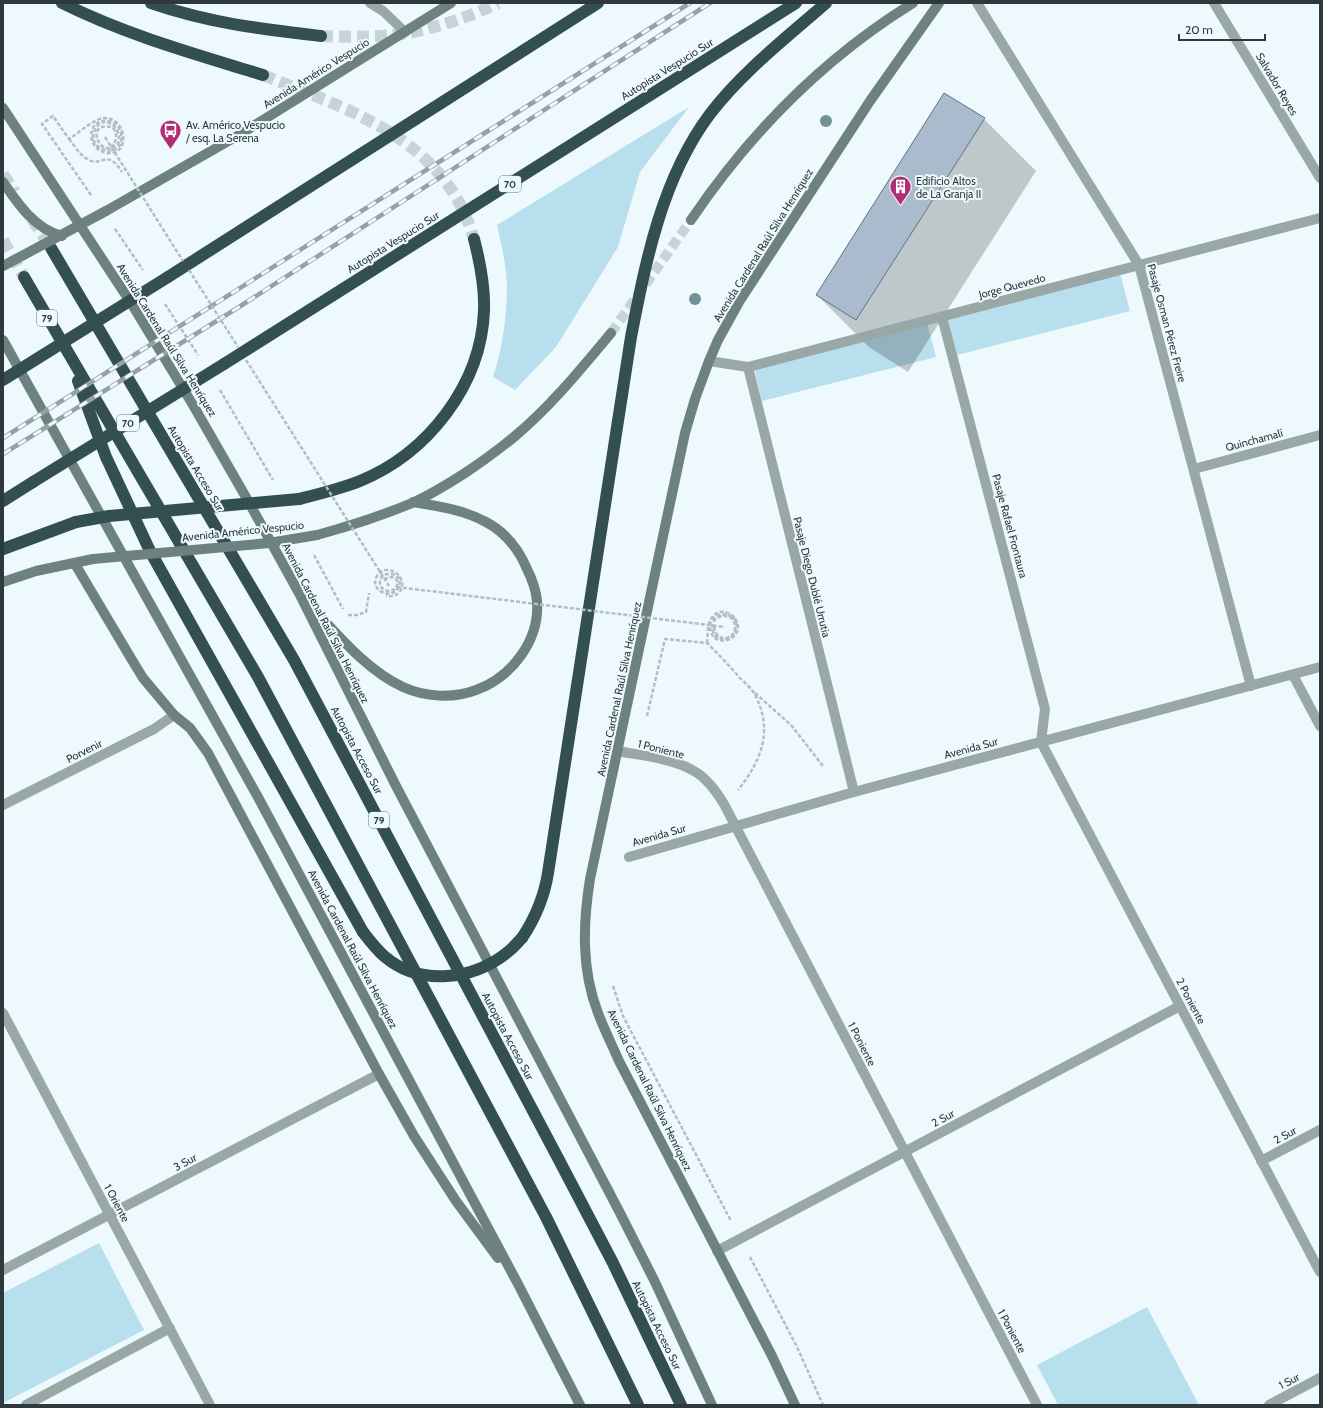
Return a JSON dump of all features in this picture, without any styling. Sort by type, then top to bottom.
[{"type":"highway","points":[[62,3],[88,16],[132,34],[263,76]]},
{"type":"highway","points":[[151,3],[203,19],[244,27],[321,36]]},
{"type":"highway","points":[[3,380],[168,277],[598,3]]},
{"type":"highway","name":"Autopista Vespucio Sur","points":[[3,501],[224,364],[796,3]]},
{"type":"highway","points":[[71,359],[87,408],[106,457],[150,551],[363,932],[373,946],[385,957],[412,972],[446,976],[464,974],[481,969],[496,961],[522,938],[539,909],[547,880],[631,337],[648,260],[662,209],[682,160],[710,114],[726,95],[773,48],[826,3]]},
{"type":"highway","points":[[3,549],[76,522],[109,516],[299,499],[335,490],[360,481],[384,469],[407,454],[425,438],[455,402],[467,378],[476,354],[484,311],[480,262],[474,239]]},
{"type":"highway","name":"Autopista Acceso Sur","points":[[51,248],[294,660],[613,1263],[681,1405]]},
{"type":"highway","name":"79","points":[[24,277],[258,677],[546,1217],[638,1405]]},
{"type":"main road","name":"Avenida Américo Vespucio","points":[[3,266],[62,236],[239,135],[451,3]]},
{"type":"main road","points":[[691,220],[729,167],[760,131],[794,96],[832,61],[873,29],[913,3]]},
{"type":"main road","name":"Avenida Cardenal Raúl Silva Henríquez","points":[[794,1405],[772,1356],[619,1061],[598,1013],[589,979],[584,942],[586,907],[590,878],[685,433],[695,399],[709,362],[728,321],[751,283],[870,101],[939,3]]},
{"type":"main road","name":"Avenida Cardenal Raúl Silva Henríquez","points":[[3,108],[131,303],[178,380],[247,499],[299,593],[396,786],[620,1211],[655,1282],[712,1405]]},
{"type":"main road","points":[[3,182],[28,215],[53,234],[62,236]]},
{"type":"main road","name":"Avenida Américo Vespucio","points":[[3,582],[36,571],[93,559],[269,543],[317,535],[376,517],[413,502],[452,481],[489,457],[515,437],[562,390],[611,333]]},
{"type":"main road","name":"Avenida Cardenal Raúl Silva Henríquez","points":[[3,340],[259,799],[518,1284],[580,1405]]},
{"type":"main road","points":[[299,593],[342,639],[372,668],[402,686],[420,693],[440,696],[476,690],[490,684],[502,675],[514,665],[523,652],[531,639],[536,621],[537,601],[533,583],[526,565],[519,552],[510,542],[487,522],[437,506],[413,502]]},
{"type":"main road","points":[[75,564],[143,678],[174,715],[190,728],[208,753],[379,1074],[434,1169],[518,1284]]},
{"type":"street","points":[[370,3],[383,11],[405,32]]},
{"type":"street","name":"Pasaje Osman Pérez Freire","points":[[977,3],[1139,265],[1251,686]]},
{"type":"street","name":"Salvador Reyes","points":[[1214,3],[1320,178]]},
{"type":"street","name":"Jorge Quevedo","points":[[709,362],[748,367],[1320,218]]},
{"type":"street","name":"Pasaje Rafael Frontaura","points":[[942,317],[1045,709],[1041,742]]},
{"type":"street","name":"Pasaje Diego Dublé Urrutia","points":[[748,367],[854,792]]},
{"type":"street","name":"Quinchamalí","points":[[1194,469],[1320,434]]},
{"type":"street","name":"Avenida Sur","points":[[630,857],[854,792],[1320,667]]},
{"type":"street","points":[[1293,675],[1320,726]]},
{"type":"street","name":"Porvenir","points":[[3,805],[154,729],[174,715]]},
{"type":"street","name":"2 Poniente","points":[[1041,742],[1320,1272]]},
{"type":"street","name":"1 Poniente","points":[[618,752],[679,764],[694,771],[717,792],[1037,1405]]},
{"type":"street","name":"2 Sur","points":[[718,1251],[1180,1006]]},
{"type":"street","name":"1 Oriente","points":[[3,1013],[210,1405]]},
{"type":"street","name":"3 Sur","points":[[3,1270],[379,1074]]},
{"type":"street","name":"2 Sur","points":[[1261,1161],[1320,1130]]},
{"type":"street","points":[[26,1405],[170,1328]]},
{"type":"street","name":"1 Sur","points":[[1269,1405],[1320,1378]]},
{"type":"path","points":[[92,196],[42,124],[53,116],[69,139],[88,160],[112,160],[122,172]]},
{"type":"path","points":[[69,139],[98,120],[112,120],[118,124],[120,128],[124,139],[120,148],[111,153],[101,152],[96,147],[90,135],[95,125],[100,122],[108,121],[115,124],[121,130],[122,137],[121,142],[114,150],[109,151],[98,147],[95,143],[94,132],[97,126],[104,123],[114,126],[119,135],[119,141],[116,146],[111,149],[105,148],[98,141],[96,136],[98,130],[103,126],[113,128],[116,134],[116,142],[112,148]]},
{"type":"path","points":[[105,137],[184,262]]},
{"type":"path","points":[[114,228],[145,273]]},
{"type":"path","points":[[188,269],[239,350]]},
{"type":"path","points":[[162,299],[200,358]]},
{"type":"path","points":[[243,357],[388,586]]},
{"type":"path","points":[[216,384],[275,483]]},
{"type":"path","points":[[311,549],[346,616],[358,615],[366,612],[369,594]]},
{"type":"path","points":[[386,596],[396,595],[401,590],[402,584],[401,578],[397,573],[390,570],[381,571],[376,576],[375,584],[379,590],[390,594],[399,588],[400,582],[398,577],[393,574],[383,575],[379,583],[381,587],[391,591],[397,587],[714,626],[725,627]]},
{"type":"path","points":[[384,579],[391,577],[395,578],[398,582],[397,587]]},
{"type":"path","points":[[707,643],[709,623],[714,615],[724,612],[733,615],[738,624],[738,629],[736,634],[729,640],[719,641],[714,638],[711,629],[713,619],[717,615],[722,613],[732,616],[737,625],[734,635],[725,640],[715,636],[712,626],[717,618],[721,616],[731,618],[734,621],[734,631],[732,635],[727,638],[717,636],[714,631],[714,626]]},
{"type":"path","points":[[647,716],[666,639],[707,643],[753,692],[791,725],[823,766]]},
{"type":"path","points":[[725,806],[745,780],[758,759],[762,749],[764,719],[753,692]]},
{"type":"path","points":[[611,982],[623,1016],[797,1347],[823,1405]]},
{"type":"shaded area","points":[[689,107],[640,172],[618,247],[556,347],[515,390],[493,377],[502,342],[507,295],[506,268],[497,225]]},
{"type":"shaded area","points":[[1120,273],[1130,311],[957,355],[947,317]]},
{"type":"shaded area","points":[[926,319],[936,357],[762,401],[753,363]]},
{"type":"shaded area","points":[[99,1243],[144,1330],[3,1403],[3,1293]]},
{"type":"shaded area","points":[[1147,1307],[1199,1405],[1058,1405],[1037,1365]]},
{"type":"building","name":"Edificio Altos de La Granja II","points":[[944,93],[985,118],[856,320],[816,295]]},
{"type":"tunnel","points":[[321,36],[379,36],[413,32],[456,20],[498,3]]},
{"type":"tunnel","points":[[263,75],[316,96],[369,120],[416,152],[437,171],[454,194],[466,216],[474,239]]},
{"type":"tunnel","points":[[3,174],[15,192]]},
{"type":"tunnel","points":[[32,219],[51,248]]},
{"type":"tunnel","points":[[611,333],[691,220]]},
{"type":"tunnel","points":[[3,240],[24,277]]},
{"type":"railway","points":[[3,438],[690,3]]},
{"type":"railway","points":[[3,454],[239,307],[710,3]]},
{"type":"place","name":"Av. Américo Vespucio / esq. La Serena","points":[[170,150]]},
{"type":"place","name":"Edificio Altos de La Granja II","points":[[900,206]]}]
